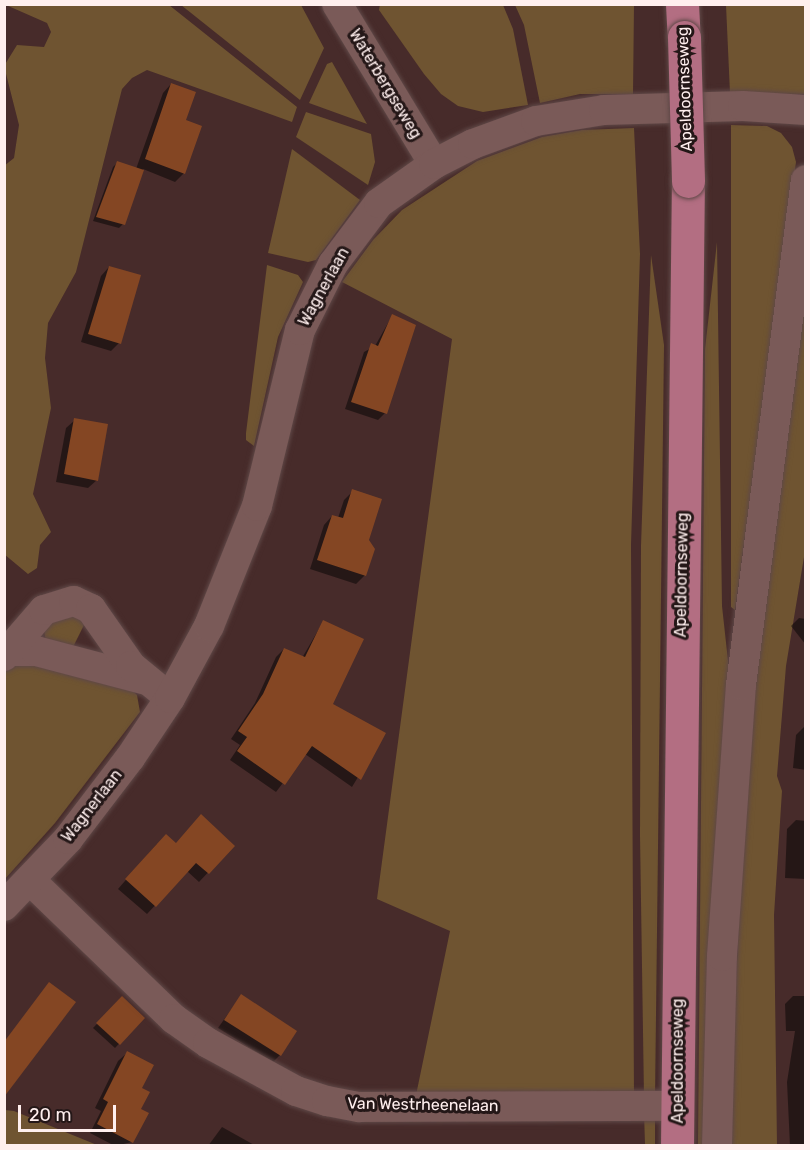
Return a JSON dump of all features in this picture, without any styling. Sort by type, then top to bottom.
[{"type":"main road","name":"Apeldoornseweg","points":[[678,1146],[688,181],[682,4]]},
{"type":"street","name":"Waterbergseweg","points":[[337,4],[434,164]]},
{"type":"street","name":"Wagnerlaan","points":[[4,906],[31,881],[130,758],[170,698],[209,626],[243,548],[270,463],[300,330],[333,264],[379,203],[434,164],[504,129],[569,114],[743,106],[806,110]]},
{"type":"street","points":[[717,1146],[724,920],[741,685],[806,180]]},
{"type":"street","points":[[8,654],[30,625],[53,605],[74,601],[98,616],[143,679],[170,698]]},
{"type":"street","points":[[76,661],[98,616]]},
{"type":"street","points":[[8,654],[26,649],[143,679]]},
{"type":"street","name":"Van Westrheenelaan","points":[[31,881],[174,1019],[208,1043],[316,1098],[359,1107],[677,1106]]},
{"type":"shaded area","points":[[380,4],[503,5],[513,29],[528,105],[483,112],[458,106],[441,94],[424,74],[379,10]]},
{"type":"shaded area","points":[[6,5],[169,5],[297,107],[292,122],[147,70],[132,78],[122,89],[76,272],[48,323],[45,358],[51,408],[33,494],[51,532],[40,545],[37,568],[28,574],[4,554],[4,166],[14,158],[19,125],[4,66],[17,45],[44,47],[51,32],[47,23]]},
{"type":"shaded area","points":[[181,5],[301,5],[324,48],[300,100]]},
{"type":"shaded area","points":[[515,5],[634,5],[633,94],[580,94],[540,103],[524,25]]},
{"type":"shaded area","points":[[726,5],[805,5],[805,94],[730,93]]},
{"type":"shaded area","points":[[332,62],[367,124],[309,103],[327,64]]},
{"type":"shaded area","points":[[306,112],[371,134],[375,162],[368,185],[296,137]]},
{"type":"shaded area","points":[[731,125],[767,126],[781,133],[792,147],[796,162],[735,610],[731,607]]},
{"type":"shaded area","points":[[634,128],[640,254],[631,545],[634,1097],[415,1100],[450,931],[377,899],[452,339],[342,282],[373,240],[402,210],[477,161],[542,137],[582,130]]},
{"type":"shaded area","points":[[292,149],[360,200],[316,260],[308,262],[268,253]]},
{"type":"shaded area","points":[[717,242],[722,606],[730,679],[706,1145],[698,1146],[705,349]]},
{"type":"shaded area","points":[[651,255],[664,345],[655,1098],[644,1097],[640,835],[641,546]]},
{"type":"shaded area","points":[[805,261],[805,551],[786,666],[777,776],[782,791],[774,915],[777,1145],[728,1146],[749,717]]},
{"type":"shaded area","points":[[267,265],[298,275],[303,282],[278,337],[254,446],[246,440],[246,433]]},
{"type":"shaded area","points":[[63,612],[86,621],[72,649],[48,642],[45,637],[44,630]]},
{"type":"shaded area","points":[[27,661],[132,690],[137,695],[140,712],[55,823],[5,879],[5,669]]},
{"type":"shaded area","points":[[5,1110],[14,1111],[97,1145],[5,1145]]},
{"type":"shaded area","points":[[655,1111],[655,1145],[645,1145],[644,1112]]},
{"type":"building","points":[[171,83],[196,92],[186,120],[202,126],[185,174],[145,159]]},
{"type":"building","points":[[117,161],[144,170],[125,225],[96,217]]},
{"type":"building","points":[[109,266],[141,275],[121,344],[88,334]]},
{"type":"building","points":[[392,314],[416,325],[387,414],[351,402],[371,343],[378,346]]},
{"type":"building","points":[[74,418],[108,424],[98,481],[64,474]]},
{"type":"building","points":[[352,489],[382,499],[369,540],[375,549],[366,576],[317,560],[332,515],[343,518]]},
{"type":"building","points":[[323,620],[364,639],[333,704],[386,733],[361,780],[312,746],[285,785],[237,751],[247,737],[238,731],[263,694],[284,648],[305,657]]},
{"type":"building","points":[[201,814],[235,846],[209,874],[196,863],[156,907],[125,879],[166,834],[176,843]]},
{"type":"building","points":[[49,982],[76,1002],[4,1097],[4,1042]]},
{"type":"building","points":[[241,994],[297,1031],[281,1056],[224,1020]]},
{"type":"building","points":[[122,996],[145,1018],[120,1045],[96,1023]]},
{"type":"building","points":[[127,1051],[154,1065],[142,1088],[150,1092],[141,1109],[149,1113],[133,1143],[97,1124],[108,1102],[103,1099]]}]
